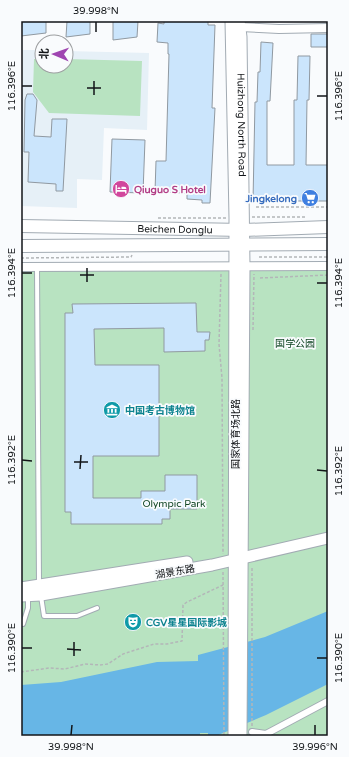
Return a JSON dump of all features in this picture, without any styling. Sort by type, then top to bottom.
[{"type":"main road","name":"Beichen Donglu","points":[[21,226],[239,224],[328,227]]},
{"type":"main road","name":"Beichen Donglu","points":[[21,246],[328,244]]},
{"type":"street","points":[[237,23],[328,28]]},
{"type":"street","name":"Huizhong North Road","points":[[237,23],[239,224]]},
{"type":"street","name":"国家体育场北路","points":[[239,224],[238,556],[243,637],[239,734]]},
{"type":"street","points":[[21,267],[328,266]]},
{"type":"street","name":"湖景东路","points":[[238,556],[328,532]]},
{"type":"street","name":"湖景东路","points":[[23,593],[223,559],[328,538]]},
{"type":"street","points":[[239,734],[266,734],[328,701]]},
{"type":"lane","points":[[37,267],[40,590],[44,616],[77,616],[97,608]]},
{"type":"lane","points":[[23,593],[28,608],[23,624]]},
{"type":"path","points":[[256,207],[328,207]]},
{"type":"path","points":[[154,218],[239,224],[306,218]]},
{"type":"path","points":[[21,258],[131,257],[141,245]]},
{"type":"path","points":[[259,257],[328,257]]},
{"type":"path","points":[[221,266],[219,344],[222,378],[223,643],[239,734]]},
{"type":"path","points":[[260,278],[328,275]]},
{"type":"path","points":[[21,672],[49,668],[65,669],[85,664],[108,664],[123,654],[154,644],[167,644],[182,641],[183,605],[223,584]]},
{"type":"path","points":[[239,734],[243,637]]},
{"type":"shaded area","points":[[21,50],[34,50],[34,74],[74,74],[74,51],[149,53],[147,130],[104,128],[102,180],[77,179],[77,208],[21,206]]},
{"type":"green space","points":[[34,59],[34,74],[74,74],[74,59],[142,61],[140,116],[49,113],[33,92]]},
{"type":"green space","name":"Olympic Park","points":[[21,269],[328,269],[328,736],[21,736]]},
{"type":"water","points":[[328,611],[328,684],[266,715],[216,736],[208,736],[208,733],[200,733],[200,736],[21,736],[21,685],[61,682],[157,662],[198,661],[198,655],[265,637]]},
{"type":"building","points":[[22,21],[46,21],[46,33],[21,36]]},
{"type":"building","points":[[67,21],[90,21],[90,34],[74,36],[74,34],[66,34]]},
{"type":"building","points":[[113,21],[138,21],[137,37],[113,40]]},
{"type":"building","points":[[164,21],[208,21],[208,25],[215,25],[212,108],[215,108],[210,203],[202,203],[202,200],[187,199],[187,193],[155,192],[156,161],[166,161],[169,54],[168,43],[157,42],[158,23],[164,24]]},
{"type":"building","points":[[311,34],[328,34],[328,47],[311,47]]},
{"type":"building","points":[[261,42],[273,43],[270,101],[267,101],[267,165],[294,165],[294,100],[297,100],[298,56],[310,56],[309,100],[307,100],[306,165],[328,165],[328,201],[253,201],[255,102],[257,102],[258,72],[260,72]]},
{"type":"building","points":[[27,94],[33,94],[37,100],[34,136],[51,137],[52,119],[67,119],[63,191],[56,191],[56,184],[28,182],[29,152],[24,152],[25,100]]},
{"type":"building","points":[[112,139],[145,140],[143,193],[110,192]]},
{"type":"building","name":"中国考古博物馆","points":[[196,303],[197,332],[210,332],[209,340],[205,340],[205,351],[164,352],[164,328],[94,329],[95,365],[159,365],[159,456],[93,456],[93,498],[141,498],[141,491],[165,491],[165,475],[197,475],[197,509],[170,509],[170,519],[162,519],[162,524],[71,524],[71,512],[65,512],[65,313],[73,313],[72,304]]},
{"type":"place","name":"Qiuguo S Hotel","points":[[121,189]]},
{"type":"place","name":"Jingkelong","points":[[310,198]]},
{"type":"place","name":"中国考古博物馆","points":[[112,410]]},
{"type":"place","name":"CGV星星国际影城","points":[[133,622]]},
{"type":"park label","name":"国学公园","points":[[295,343]]}]
